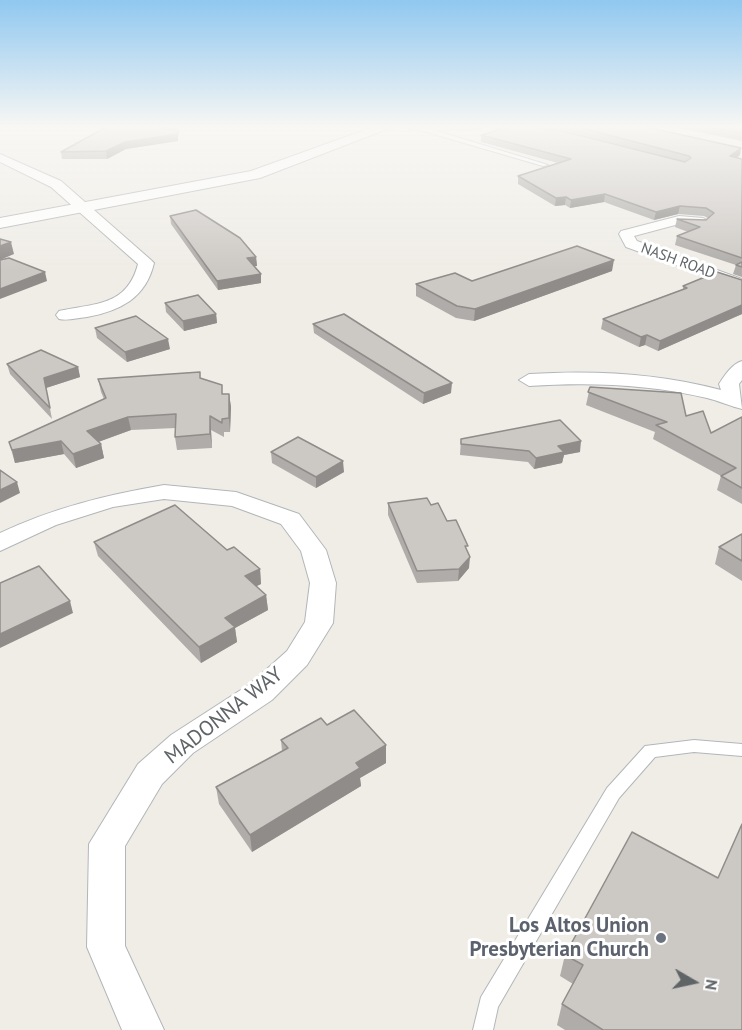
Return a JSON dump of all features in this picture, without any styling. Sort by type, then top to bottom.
[{"type":"street","points":[[34,174],[56,184],[146,263],[144,280],[131,296],[96,310],[65,315]]},
{"type":"street","points":[[0,223],[255,174]]},
{"type":"street","name":"NASH ROAD","points":[[703,222],[679,220],[626,234],[631,244],[742,284]]},
{"type":"street","points":[[738,401],[729,384],[742,367]]},
{"type":"street","points":[[529,380],[584,378],[640,380],[686,387],[738,401]]},
{"type":"street","name":"MADONNA WAY","points":[[0,543],[47,520],[110,501],[164,492],[236,499],[290,519],[313,550],[323,583],[319,623],[297,657],[261,692],[182,744],[150,774],[107,844],[106,947],[143,1030]]},
{"type":"lane","points":[[483,1030],[488,1004],[613,794],[651,751],[694,746],[742,750]]},
{"type":"building","points":[[524,174],[742,174],[742,258],[677,236],[700,227],[677,219],[706,220],[714,213],[706,208],[680,206],[656,212],[605,194],[571,200],[566,197],[556,198],[518,176]]},
{"type":"building","points":[[196,210],[240,238],[256,257],[247,258],[261,274],[217,281],[170,216]]},
{"type":"building","points":[[0,239],[11,242],[0,246]]},
{"type":"building","points":[[577,246],[614,260],[475,309],[457,306],[416,284],[455,273],[472,281]]},
{"type":"building","points":[[9,258],[45,272],[0,289],[0,260]]},
{"type":"building","points":[[717,272],[742,280],[742,305],[660,341],[647,335],[641,337],[603,319],[687,288],[683,286]]},
{"type":"building","points":[[198,295],[216,314],[183,321],[165,303]]},
{"type":"building","points":[[344,314],[452,383],[424,393],[313,324]]},
{"type":"building","points":[[136,316],[168,339],[125,352],[95,328]]},
{"type":"building","points":[[41,350],[78,367],[44,378],[50,408],[7,364]]},
{"type":"building","points":[[200,372],[200,378],[222,385],[222,394],[229,394],[229,418],[222,419],[222,423],[210,416],[210,434],[175,437],[176,414],[128,417],[87,431],[101,444],[73,454],[61,441],[12,450],[9,442],[106,398],[98,379]]},
{"type":"building","points":[[590,387],[681,393],[686,416],[703,411],[711,433],[742,417],[742,488],[721,476],[736,468],[656,425],[667,422],[588,392]]},
{"type":"building","points":[[560,420],[581,441],[558,446],[564,452],[536,458],[529,451],[461,444],[461,439]]},
{"type":"building","points":[[298,437],[343,461],[316,477],[271,452]]},
{"type":"building","points":[[0,470],[17,482],[0,490]]},
{"type":"building","points":[[427,498],[431,505],[438,503],[447,521],[456,520],[468,546],[465,546],[470,557],[459,569],[417,571],[388,503]]},
{"type":"building","points":[[175,505],[227,550],[234,547],[260,569],[245,576],[266,595],[225,618],[235,627],[199,647],[94,542]]},
{"type":"building","points":[[742,534],[742,561],[719,547]]},
{"type":"building","points":[[39,566],[70,601],[0,634],[0,583]]},
{"type":"building","points":[[354,710],[386,745],[356,763],[360,768],[250,835],[216,787],[288,748],[281,740],[321,718],[327,725]]},
{"type":"building","name":"Los Altos Union Presbyterian Church","points":[[742,824],[742,1030],[603,1030],[562,1004],[583,965],[565,955],[632,832],[718,878]]},
{"type":"place","name":"Los Altos Union Presbyterian Church","points":[[661,938]]}]
